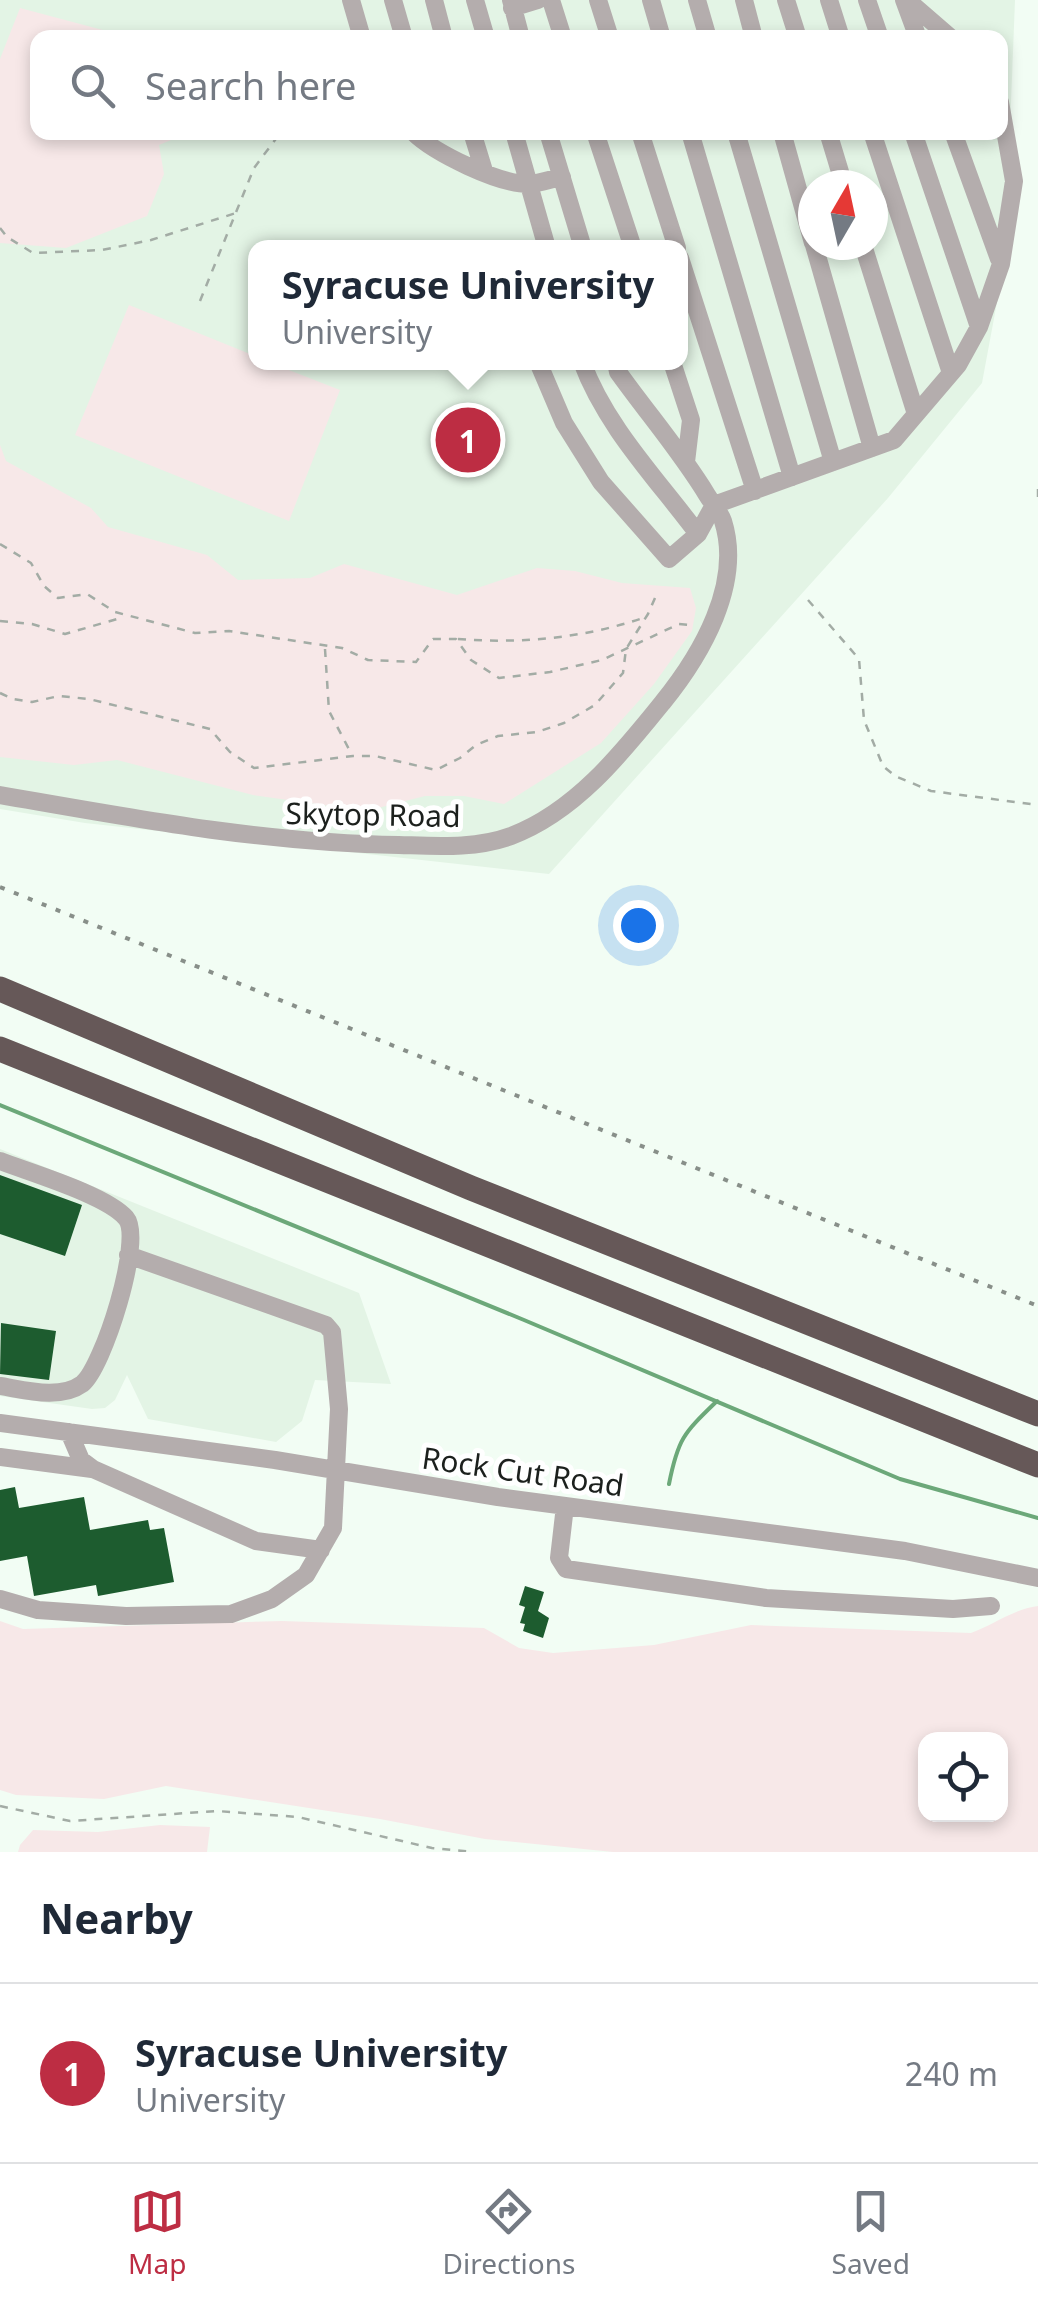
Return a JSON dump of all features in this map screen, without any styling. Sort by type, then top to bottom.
[{"type":"highway","points":[[0,989],[471,1188],[1038,1414]]},
{"type":"highway","points":[[0,1048],[1038,1465]]},
{"type":"highway","points":[[0,1060],[191,1126]]},
{"type":"street","points":[[351,0],[360,30]]},
{"type":"street","points":[[393,0],[402,30]]},
{"type":"street","points":[[434,0],[442,30]]},
{"type":"street","points":[[475,0],[484,30]]},
{"type":"street","points":[[519,30],[511,4],[538,0]]},
{"type":"street","points":[[551,0],[560,30]]},
{"type":"street","points":[[598,0],[607,30]]},
{"type":"street","points":[[651,0],[660,30]]},
{"type":"street","points":[[697,0],[706,30]]},
{"type":"street","points":[[744,0],[752,30]]},
{"type":"street","points":[[786,0],[795,30]]},
{"type":"street","points":[[829,0],[838,30]]},
{"type":"street","points":[[868,0],[877,30]]},
{"type":"street","points":[[906,0],[915,30]]},
{"type":"street","points":[[906,0],[942,30]]},
{"type":"street","points":[[474,140],[484,171]]},
{"type":"street","points":[[516,140],[545,240]]},
{"type":"street","points":[[551,140],[581,240]]},
{"type":"street","points":[[598,140],[630,240]]},
{"type":"street","points":[[643,140],[674,240]]},
{"type":"street","points":[[692,140],[792,477]]},
{"type":"street","points":[[738,140],[832,462]]},
{"type":"street","points":[[784,140],[798,190]]},
{"type":"street","points":[[830,140],[839,170]]},
{"type":"street","points":[[875,140],[951,374]]},
{"type":"street","points":[[916,140],[979,327]]},
{"type":"street","points":[[955,140],[1000,264]]},
{"type":"street","points":[[541,370],[564,423],[601,482],[669,559],[698,534],[714,506],[894,440],[951,374],[979,327],[1000,264],[1014,181],[1007,140]]},
{"type":"street","points":[[434,141],[484,171],[530,184],[562,176]]},
{"type":"street","points":[[818,260],[872,448]]},
{"type":"street","points":[[868,260],[916,414]]},
{"type":"street","points":[[688,283],[755,490]]},
{"type":"street","points":[[585,370],[593,392],[611,420],[698,534]]},
{"type":"street","name":"Skytop Road","points":[[0,795],[293,842],[442,846],[497,840],[552,815],[616,758],[676,686],[711,626],[728,567],[723,520],[686,462],[618,370]]},
{"type":"street","points":[[675,370],[691,420],[686,462]]},
{"type":"street","points":[[0,1160],[102,1201],[125,1216],[130,1225],[126,1278],[94,1373],[80,1386],[61,1392],[0,1386]]},
{"type":"street","points":[[0,1599],[38,1610],[126,1616],[231,1614],[272,1598],[306,1574],[334,1528],[339,1408],[332,1332],[326,1325],[128,1254]]},
{"type":"street","name":"Rock Cut Road","points":[[0,1423],[565,1506],[905,1551],[1038,1578]]},
{"type":"street","points":[[69,1432],[81,1460],[93,1469],[256,1541],[320,1550]]},
{"type":"street","points":[[0,1457],[93,1469]]},
{"type":"street","points":[[565,1506],[559,1558],[566,1569],[766,1598],[953,1609],[991,1606]]},
{"type":"path","points":[[200,301],[254,168],[274,140]]},
{"type":"path","points":[[0,228],[33,253],[102,250],[151,240],[236,213]]},
{"type":"path","points":[[1038,488],[1038,502]]},
{"type":"path","points":[[0,544],[31,563],[44,586],[58,598],[87,594],[126,616],[196,634],[230,631],[342,648],[368,660],[416,662],[433,639],[504,643],[549,639],[646,617]]},
{"type":"path","points":[[0,693],[32,702],[59,696],[88,698],[210,729],[230,752],[254,768],[375,756],[436,770],[476,745],[498,736],[537,732],[564,723],[594,705],[623,673],[626,648],[658,591]]},
{"type":"path","points":[[808,600],[859,658],[864,720],[883,766],[895,776],[931,791],[1038,805]]},
{"type":"path","points":[[0,621],[32,624],[66,634],[126,616]]},
{"type":"path","points":[[456,639],[471,660],[499,678],[602,660],[679,624],[711,626]]},
{"type":"path","points":[[325,646],[329,710],[353,756]]},
{"type":"path","points":[[0,1806],[70,1821],[217,1811],[298,1817],[432,1848],[474,1852]]},
{"type":"shaded area","points":[[0,0],[1015,0],[1005,259],[982,383],[888,498],[549,874],[85,823],[0,809]]},
{"type":"shaded area","points":[[20,8],[103,30],[30,30],[30,140],[171,140],[159,145],[164,174],[147,216],[66,248],[0,243],[0,59]]},
{"type":"shaded area","points":[[129,305],[248,353],[248,370],[289,370],[340,390],[289,521],[75,435]]},
{"type":"shaded area","points":[[0,445],[6,461],[91,508],[108,527],[207,555],[238,580],[310,578],[344,564],[457,595],[537,568],[575,571],[622,583],[690,588],[696,608],[692,631],[654,684],[601,743],[504,804],[464,796],[425,796],[366,811],[253,795],[117,760],[74,765],[0,757]]},
{"type":"shaded area","points":[[0,1149],[359,1293],[391,1384],[315,1380],[302,1421],[276,1442],[148,1419],[127,1375],[115,1400],[105,1408],[0,1396]]},
{"type":"shaded area","points":[[1038,1606],[1038,1852],[613,1852],[485,1839],[166,1786],[104,1799],[16,1795],[0,1790],[0,1621],[23,1629],[282,1621],[484,1628],[519,1648],[553,1653],[654,1645],[751,1625],[971,1633]]},
{"type":"shaded area","points":[[160,1825],[210,1827],[207,1852],[18,1852],[33,1830],[98,1832]]},
{"type":"building","points":[[0,1175],[82,1205],[65,1256],[0,1234]]},
{"type":"building","points":[[1,1323],[56,1331],[49,1380],[0,1374]]},
{"type":"building","points":[[15,1487],[19,1508],[84,1497],[90,1530],[148,1520],[150,1530],[164,1528],[174,1582],[98,1596],[96,1585],[34,1596],[27,1556],[0,1561],[0,1490]]},
{"type":"building","points":[[525,1586],[544,1592],[538,1611],[549,1618],[543,1638],[523,1631],[525,1624],[520,1623],[525,1607],[519,1605]]},
{"type":"waterway","points":[[0,1105],[900,1479],[1038,1518]]},
{"type":"waterway","points":[[669,1484],[684,1437],[717,1401]]},
{"type":"railway","points":[[0,887],[1038,1306]]},
{"type":"place","name":"Syracuse University","points":[[468,440]]}]
